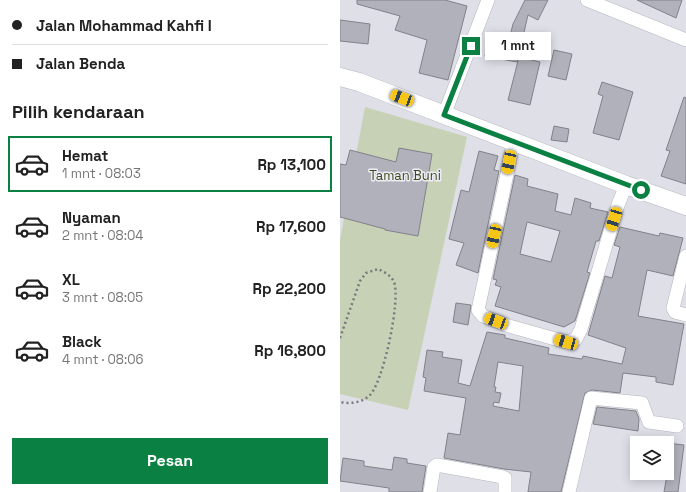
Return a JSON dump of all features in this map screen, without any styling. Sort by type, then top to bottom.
[{"type":"main road","points":[[340,77],[359,82],[626,185],[686,206]]},
{"type":"street","points":[[444,115],[488,0]]},
{"type":"street","points":[[587,0],[616,5],[686,40]]},
{"type":"street","points":[[514,141],[478,310],[483,316],[509,326],[566,342],[576,339],[581,329],[618,205],[626,185]]},
{"type":"street","points":[[686,256],[673,308],[675,312],[686,315]]},
{"type":"street","points":[[569,492],[592,398],[642,403],[649,422],[677,426]]},
{"type":"street","points":[[430,492],[434,467],[437,465],[503,477],[505,478],[505,492]]},
{"type":"path","points":[[340,338],[360,281],[366,273],[378,269],[388,273],[394,282],[395,308],[393,326],[377,387],[369,397],[355,403],[340,402]]},
{"type":"green space","name":"Taman Buni","points":[[365,107],[467,137],[408,410],[340,394],[340,240]]},
{"type":"building","points":[[357,0],[445,0],[467,6],[448,80],[419,73],[427,40],[395,30],[400,16],[357,4]]},
{"type":"building","points":[[525,0],[548,0],[538,20],[528,15],[517,62],[485,56],[488,40],[508,44],[513,24]]},
{"type":"building","points":[[637,0],[682,0],[676,18]]},
{"type":"building","points":[[340,20],[370,24],[368,44],[340,41]]},
{"type":"building","points":[[554,50],[572,54],[566,80],[548,76]]},
{"type":"building","points":[[519,57],[540,62],[530,105],[508,100]]},
{"type":"building","points":[[602,82],[633,92],[619,140],[593,133],[603,96],[598,94]]},
{"type":"building","points":[[684,97],[686,98],[686,184],[661,176],[670,151],[666,150]]},
{"type":"building","points":[[554,126],[569,129],[567,142],[551,140]]},
{"type":"building","points":[[399,148],[432,154],[418,236],[385,230],[340,217],[340,164],[346,165],[350,150],[396,162]]},
{"type":"building","points":[[479,151],[498,156],[494,170],[499,171],[478,273],[456,265],[464,243],[449,239],[461,190],[469,192]]},
{"type":"building","points":[[515,175],[528,179],[527,186],[558,194],[555,211],[571,215],[575,198],[591,203],[590,208],[608,212],[599,241],[596,241],[587,272],[590,273],[575,321],[564,327],[495,306],[501,287],[495,285],[497,280],[493,279]],"holes":[[[527,222],[560,231],[551,262],[520,254]]]},
{"type":"building","points":[[620,227],[659,236],[660,233],[683,238],[673,276],[647,270],[638,316],[684,324],[673,385],[656,382],[656,377],[623,373],[620,393],[592,390],[585,393],[561,492],[528,492],[531,472],[504,469],[444,458],[448,433],[460,435],[466,398],[424,391],[426,378],[423,377],[427,350],[443,352],[442,357],[462,360],[458,383],[470,386],[487,332],[505,335],[505,338],[549,348],[548,354],[582,359],[583,356],[622,364],[626,348],[588,335],[605,276],[612,278],[620,247],[614,245]],"holes":[[[498,362],[523,366],[519,411],[493,406],[494,402],[499,403],[501,393],[495,392],[496,387],[494,387]]]},
{"type":"building","points":[[456,303],[471,305],[468,325],[453,322]]},
{"type":"building","points":[[597,407],[636,411],[639,419],[638,431],[593,424]]},
{"type":"building","points":[[674,444],[684,445],[678,492],[664,492],[666,480],[674,480]]},
{"type":"building","points":[[394,457],[407,459],[407,463],[426,466],[422,492],[389,492],[389,488],[340,481],[343,458],[364,461],[364,466],[392,470]]},
{"type":"route","points":[[471,46],[444,115],[641,190]]}]
